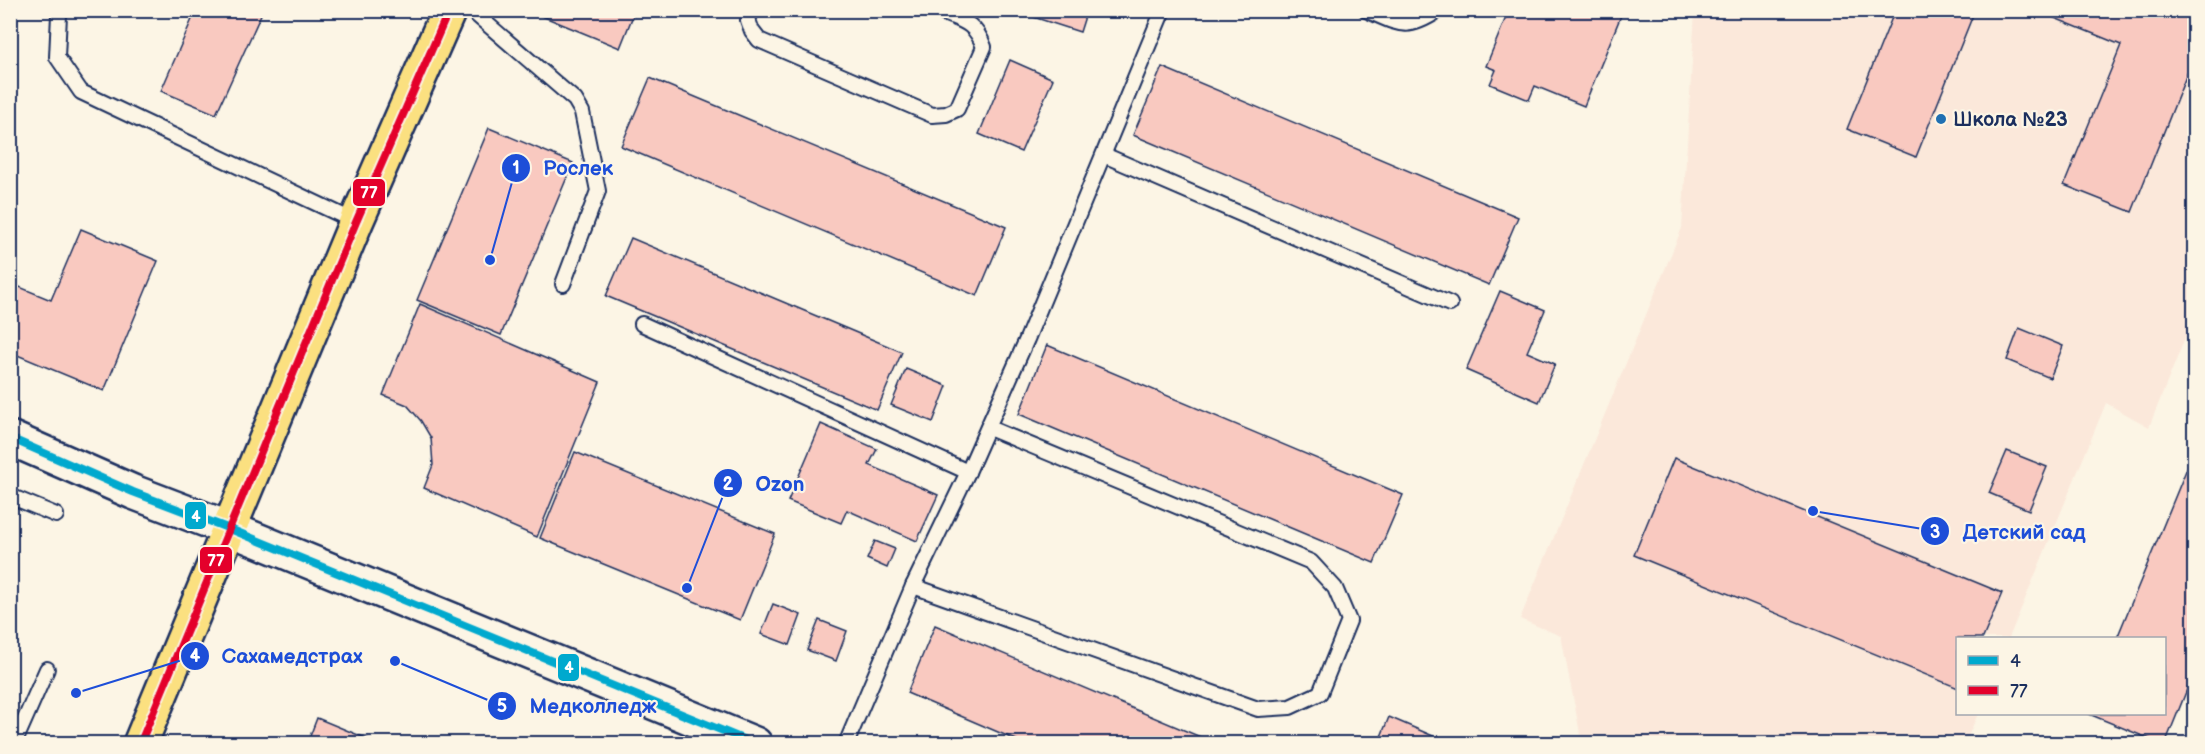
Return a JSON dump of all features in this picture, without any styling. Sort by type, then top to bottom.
[{"type":"main road","points":[[140,744],[356,222],[449,10]]},
{"type":"main road","points":[[10,438],[133,492],[230,529],[755,744]]},
{"type":"lane","points":[[61,10],[57,57],[81,92],[356,222]]},
{"type":"lane","points":[[471,10],[574,100],[582,112],[598,191],[563,284]]},
{"type":"lane","points":[[752,10],[748,20],[759,40],[932,115],[946,114],[957,109],[984,47],[978,32],[970,24],[936,10]]},
{"type":"lane","points":[[846,744],[913,586],[988,428],[1163,10]]},
{"type":"lane","points":[[1366,10],[1400,24],[1421,22],[1439,10]]},
{"type":"lane","points":[[1104,155],[1450,304]]},
{"type":"lane","points":[[642,324],[968,472]]},
{"type":"lane","points":[[913,586],[1258,709],[1290,707],[1320,693],[1349,621],[1335,588],[1311,562],[988,428]]},
{"type":"lane","points":[[10,496],[56,515]]},
{"type":"lane","points":[[14,744],[47,669]]},
{"type":"shaded area","points":[[1695,11],[2194,11],[2194,316],[2149,427],[2106,403],[2009,637],[1956,637],[1956,715],[1978,715],[1965,743],[1582,743],[1561,636],[1520,619],[1682,228]]},
{"type":"building","points":[[196,10],[263,10],[216,114],[161,91]]},
{"type":"building","points":[[545,10],[628,10],[634,13],[620,48],[542,16]]},
{"type":"building","points":[[1028,10],[1087,10],[1080,32],[1027,15]]},
{"type":"building","points":[[1509,10],[1616,10],[1622,13],[1584,106],[1535,86],[1529,100],[1490,84],[1496,70],[1486,66]]},
{"type":"building","points":[[1895,10],[1975,10],[1916,157],[1847,129]]},
{"type":"building","points":[[2035,10],[2194,10],[2194,56],[2132,212],[2064,185],[2121,45]]},
{"type":"building","points":[[1010,60],[1053,79],[1021,152],[979,134]]},
{"type":"building","points":[[1162,67],[1518,217],[1489,285],[1133,135]]},
{"type":"building","points":[[650,78],[1006,227],[977,296],[621,146]]},
{"type":"building","points":[[489,128],[573,163],[501,335],[417,300]]},
{"type":"building","points":[[81,229],[158,261],[104,391],[10,352],[10,283],[51,300]]},
{"type":"building","points":[[631,238],[902,352],[877,410],[606,296]]},
{"type":"building","points":[[1500,291],[1545,310],[1527,352],[1555,364],[1539,402],[1466,370]]},
{"type":"building","points":[[420,304],[600,382],[537,537],[424,488],[433,465],[431,438],[421,421],[407,405],[383,395]]},
{"type":"building","points":[[2019,328],[2063,346],[2050,378],[2007,360]]},
{"type":"building","points":[[1047,345],[1403,495],[1374,563],[1019,414]]},
{"type":"building","points":[[906,369],[947,386],[933,422],[891,405]]},
{"type":"building","points":[[821,424],[877,449],[869,465],[938,495],[917,541],[847,510],[841,523],[788,501]]},
{"type":"building","points":[[2007,451],[2047,467],[2029,510],[1989,493]]},
{"type":"building","points":[[2194,451],[2194,672],[2165,744],[2091,715],[2166,715],[2166,637],[2117,637]]},
{"type":"building","points":[[575,452],[775,534],[740,620],[540,538]]},
{"type":"building","points":[[1674,458],[2002,593],[1983,637],[1956,637],[1956,687],[1634,555]]},
{"type":"building","points":[[875,541],[895,549],[887,568],[867,559]]},
{"type":"building","points":[[773,604],[801,615],[790,645],[761,634]]},
{"type":"building","points":[[819,620],[847,631],[836,661],[807,650]]},
{"type":"building","points":[[935,625],[1217,744],[1026,744],[907,693]]},
{"type":"building","points":[[1389,717],[1433,736],[1430,744],[1378,744]]},
{"type":"building","points":[[317,718],[380,744],[307,744]]},
{"type":"transit line","name":"77","points":[[140,744],[356,222],[449,10]]},
{"type":"transit line","name":"4","points":[[10,438],[133,492],[230,529],[755,744]]},
{"type":"place","name":"Школа №23","points":[[1941,119]]},
{"type":"place","name":"Рослек","points":[[490,260]]},
{"type":"place","name":"Детский сад","points":[[1813,511]]},
{"type":"place","name":"Ozon","points":[[687,588]]},
{"type":"place","name":"Медколледж","points":[[395,661]]},
{"type":"place","name":"Сахамедстрах","points":[[76,693]]}]
